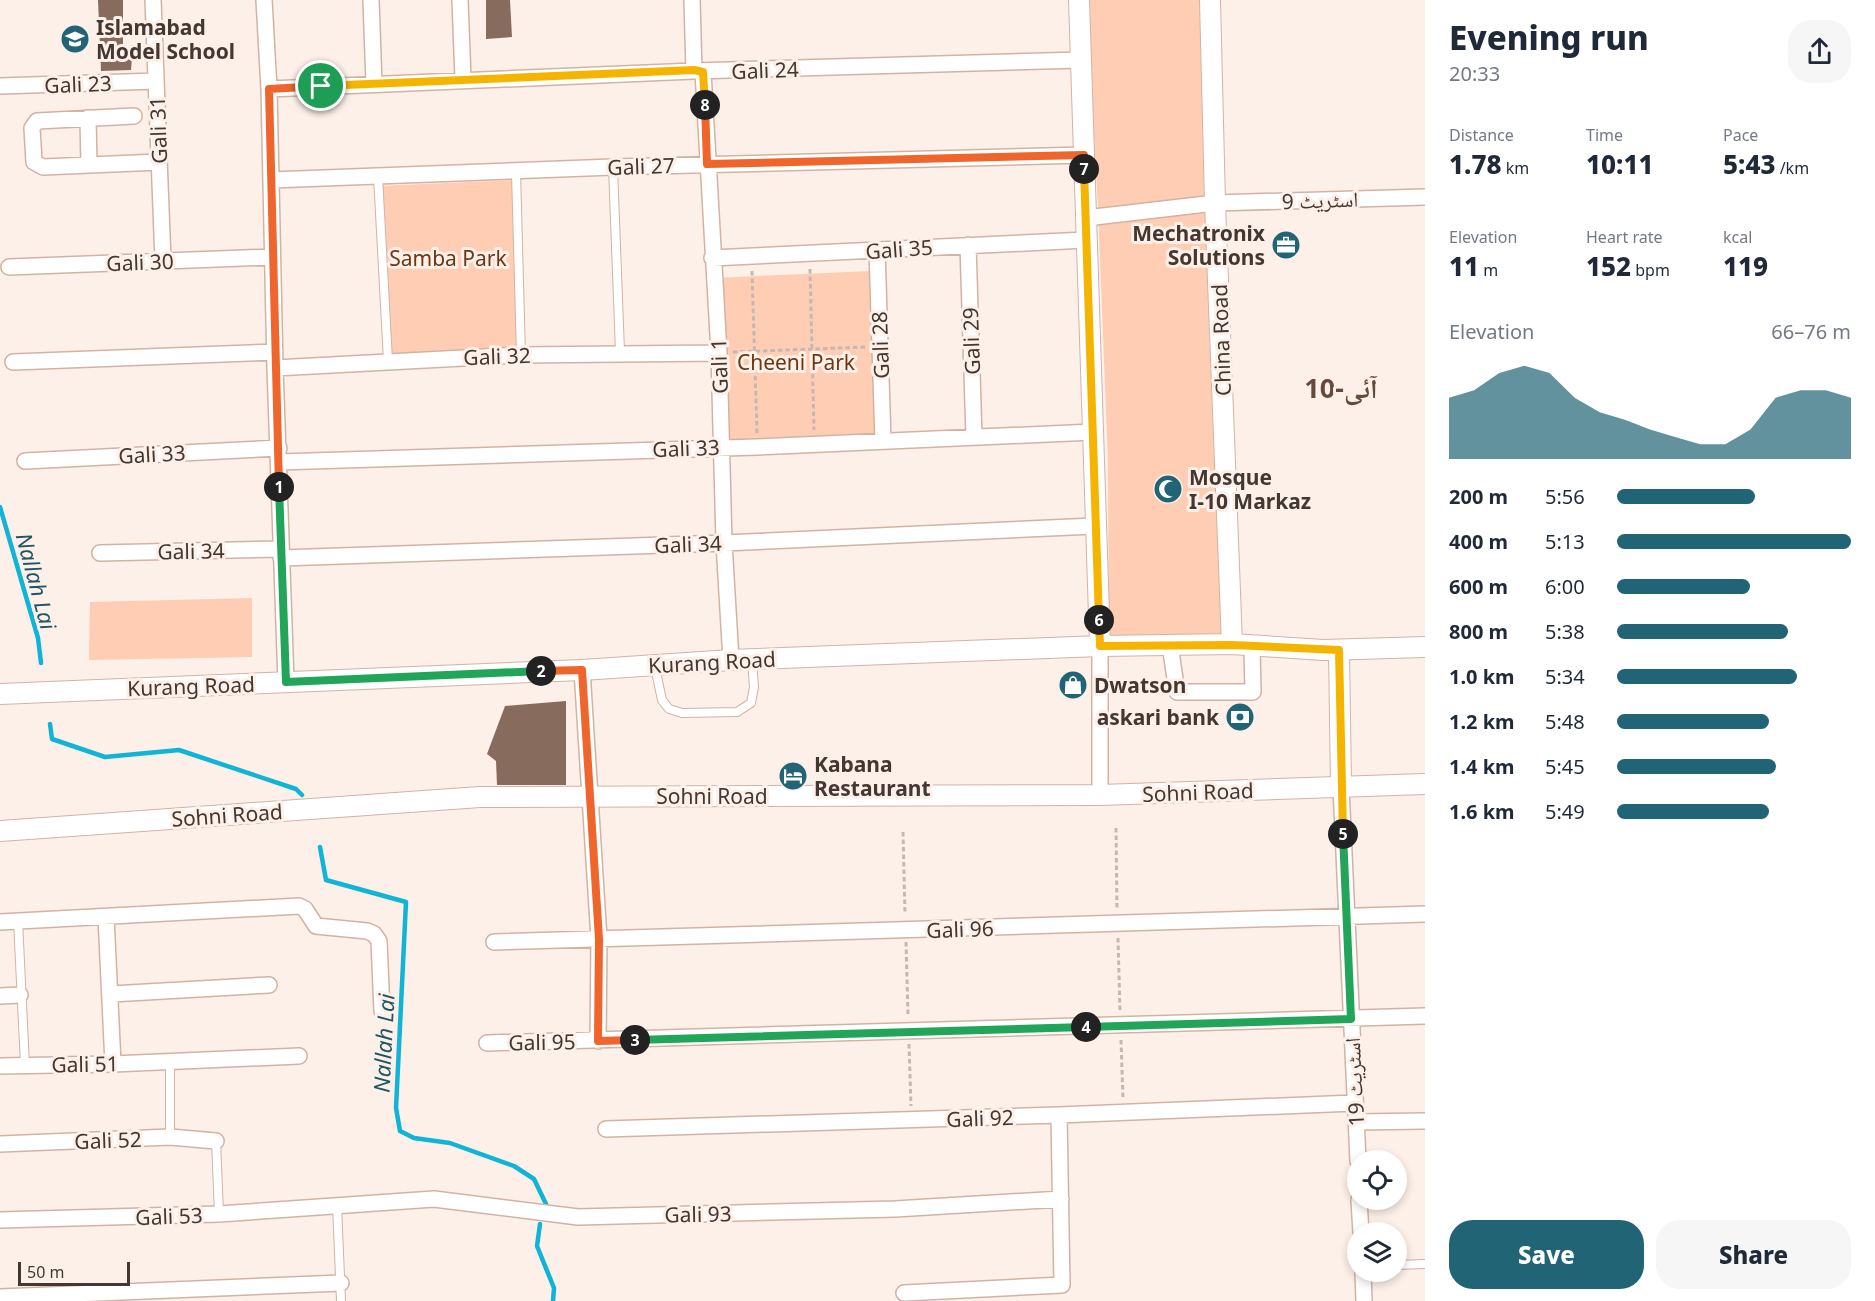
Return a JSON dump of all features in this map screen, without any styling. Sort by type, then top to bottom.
[{"type":"street","name":"Gali 31","points":[[153,0],[163,261]]},
{"type":"street","points":[[264,0],[269,89],[272,257],[286,682]]},
{"type":"street","points":[[371,0],[374,84]]},
{"type":"street","points":[[460,0],[463,80]]},
{"type":"street","name":"Gali 1","points":[[692,0],[707,164],[719,353],[724,543],[731,660]]},
{"type":"street","points":[[1079,0],[1094,526],[1100,646],[1100,795]]},
{"type":"street","name":"China Road","points":[[1210,0],[1215,203],[1232,645]]},
{"type":"street","name":"Gali 24","points":[[269,89],[699,71],[1081,60]]},
{"type":"street","name":"Gali 23","points":[[0,86],[156,81]]},
{"type":"street","points":[[134,116],[37,121],[32,128],[34,162],[38,166],[159,162]]},
{"type":"street","points":[[88,118],[89,165]]},
{"type":"street","name":"Gali 27","points":[[271,180],[516,172],[613,166],[1084,155]]},
{"type":"street","name":"اسٹریٹ 9","points":[[1086,218],[1215,203],[1425,197]]},
{"type":"street","name":"Gali 35","points":[[712,258],[751,258],[1086,240]]},
{"type":"street","name":"Gali 29","points":[[968,245],[974,436]]},
{"type":"street","name":"Gali 28","points":[[877,250],[883,441]]},
{"type":"street","name":"Gali 30","points":[[9,267],[272,257]]},
{"type":"street","name":"Gali 32","points":[[13,363],[388,361],[620,352],[719,353]]},
{"type":"street","name":"Gali 33","points":[[25,461],[758,447],[1093,432]]},
{"type":"street","name":"Gali 34","points":[[100,553],[281,554],[724,543],[1094,526]]},
{"type":"street","points":[[1170,645],[1177,692],[1253,692],[1252,647]]},
{"type":"street","name":"Kurang Road","points":[[0,694],[582,670],[752,659],[1100,646],[1232,645],[1339,650],[1425,647]]},
{"type":"street","points":[[1339,650],[1341,787]]},
{"type":"street","points":[[582,670],[588,797],[599,939],[598,1041]]},
{"type":"street","name":"Sohni Road","points":[[0,831],[480,797],[1100,795],[1425,784]]},
{"type":"street","name":"اسٹریٹ 19","points":[[1341,787],[1357,1150]]},
{"type":"street","points":[[0,922],[299,906],[305,909],[316,927],[368,931],[374,934],[379,941],[382,1011]]},
{"type":"street","name":"Gali 96","points":[[494,942],[1425,914]]},
{"type":"street","points":[[106,917],[113,1064]]},
{"type":"street","points":[[111,994],[269,985]]},
{"type":"street","points":[[0,996],[20,995]]},
{"type":"street","name":"Gali 95","points":[[488,1043],[1425,1016]]},
{"type":"street","name":"Gali 51","points":[[0,1066],[299,1056]]},
{"type":"street","name":"Gali 92","points":[[606,1129],[1354,1103]]},
{"type":"street","points":[[904,1293],[1062,1285],[1059,1115]]},
{"type":"street","points":[[1356,1122],[1425,1121]]},
{"type":"street","name":"Gali 52","points":[[0,1144],[170,1137],[216,1141]]},
{"type":"street","name":"Gali 93","points":[[337,1204],[434,1198],[578,1217],[895,1209],[1060,1199]]},
{"type":"street","name":"Gali 53","points":[[0,1220],[219,1214],[337,1204]]},
{"type":"street","points":[[1363,1282],[1364,1301]]},
{"type":"street","points":[[0,1297],[341,1283]]},
{"type":"lane","points":[[613,166],[620,352]]},
{"type":"lane","points":[[516,172],[521,355]]},
{"type":"lane","points":[[378,176],[388,361]]},
{"type":"lane","points":[[655,665],[662,700],[669,709],[689,713],[737,712],[751,704],[754,687],[752,659]]},
{"type":"lane","points":[[18,921],[25,1065]]},
{"type":"lane","points":[[170,1061],[170,1137]]},
{"type":"lane","points":[[216,1141],[219,1214]]},
{"type":"lane","points":[[337,1204],[341,1301]]},
{"type":"lane","points":[[1407,1265],[1425,1264]]},
{"type":"path","points":[[809,255],[814,444]]},
{"type":"path","points":[[751,258],[758,447]]},
{"type":"path","points":[[719,353],[880,347]]},
{"type":"path","points":[[1116,828],[1118,919]]},
{"type":"path","points":[[903,832],[905,923]]},
{"type":"path","points":[[1118,930],[1121,1021]]},
{"type":"path","points":[[905,935],[908,1026]]},
{"type":"path","points":[[1121,1032],[1123,1100]]},
{"type":"path","points":[[909,1037],[911,1117]]},
{"type":"green space","points":[[1086,0],[1206,0],[1209,333],[1224,639],[1109,640],[1108,462],[1098,207]]},
{"type":"green space","name":"Samba Park","points":[[513,180],[517,359],[386,364],[377,186]]},
{"type":"green space","name":"Cheeni Park","points":[[871,271],[881,443],[717,450],[713,278]]},
{"type":"green space","points":[[252,598],[252,657],[89,660],[90,602]]},
{"type":"building","points":[[98,0],[123,0],[123,57],[132,57],[131,70],[101,71]]},
{"type":"building","points":[[486,0],[510,0],[512,37],[486,39]]},
{"type":"building","points":[[566,701],[566,785],[497,785],[496,761],[487,754],[505,706]]},
{"type":"waterway","name":"Nallah Lai","points":[[0,507],[38,638],[41,663]]},
{"type":"waterway","name":"Nallah Lai","points":[[50,724],[52,739],[105,757],[179,750],[296,789],[302,795]]},
{"type":"waterway","name":"Nallah Lai","points":[[320,847],[326,880],[406,902],[396,1108],[400,1131],[414,1138],[450,1143],[514,1166],[534,1179],[546,1204]]},
{"type":"waterway","name":"Nallah Lai","points":[[540,1224],[537,1246],[554,1288],[553,1301]]},
{"type":"place","name":"Islamabad Model School","points":[[75,39]]},
{"type":"place","name":"Mechatronix Solutions","points":[[1286,245]]},
{"type":"place","name":"Mosque I-10 Markaz","points":[[1168,489]]},
{"type":"place","name":"Dwatson","points":[[1073,685]]},
{"type":"place","name":"askari bank","points":[[1240,717]]},
{"type":"place","name":"Kabana Restaurant","points":[[793,776]]},
{"type":"district","name":"آئی-10","points":[[1341,387]]},
{"type":"route","points":[[694,70],[703,72],[707,164],[1084,155],[1094,526],[1100,646],[1232,645],[1339,650],[1341,787],[1351,1019],[598,1041],[599,939],[588,797],[582,670],[286,682],[275,368],[269,89],[321,86],[694,70]]}]
